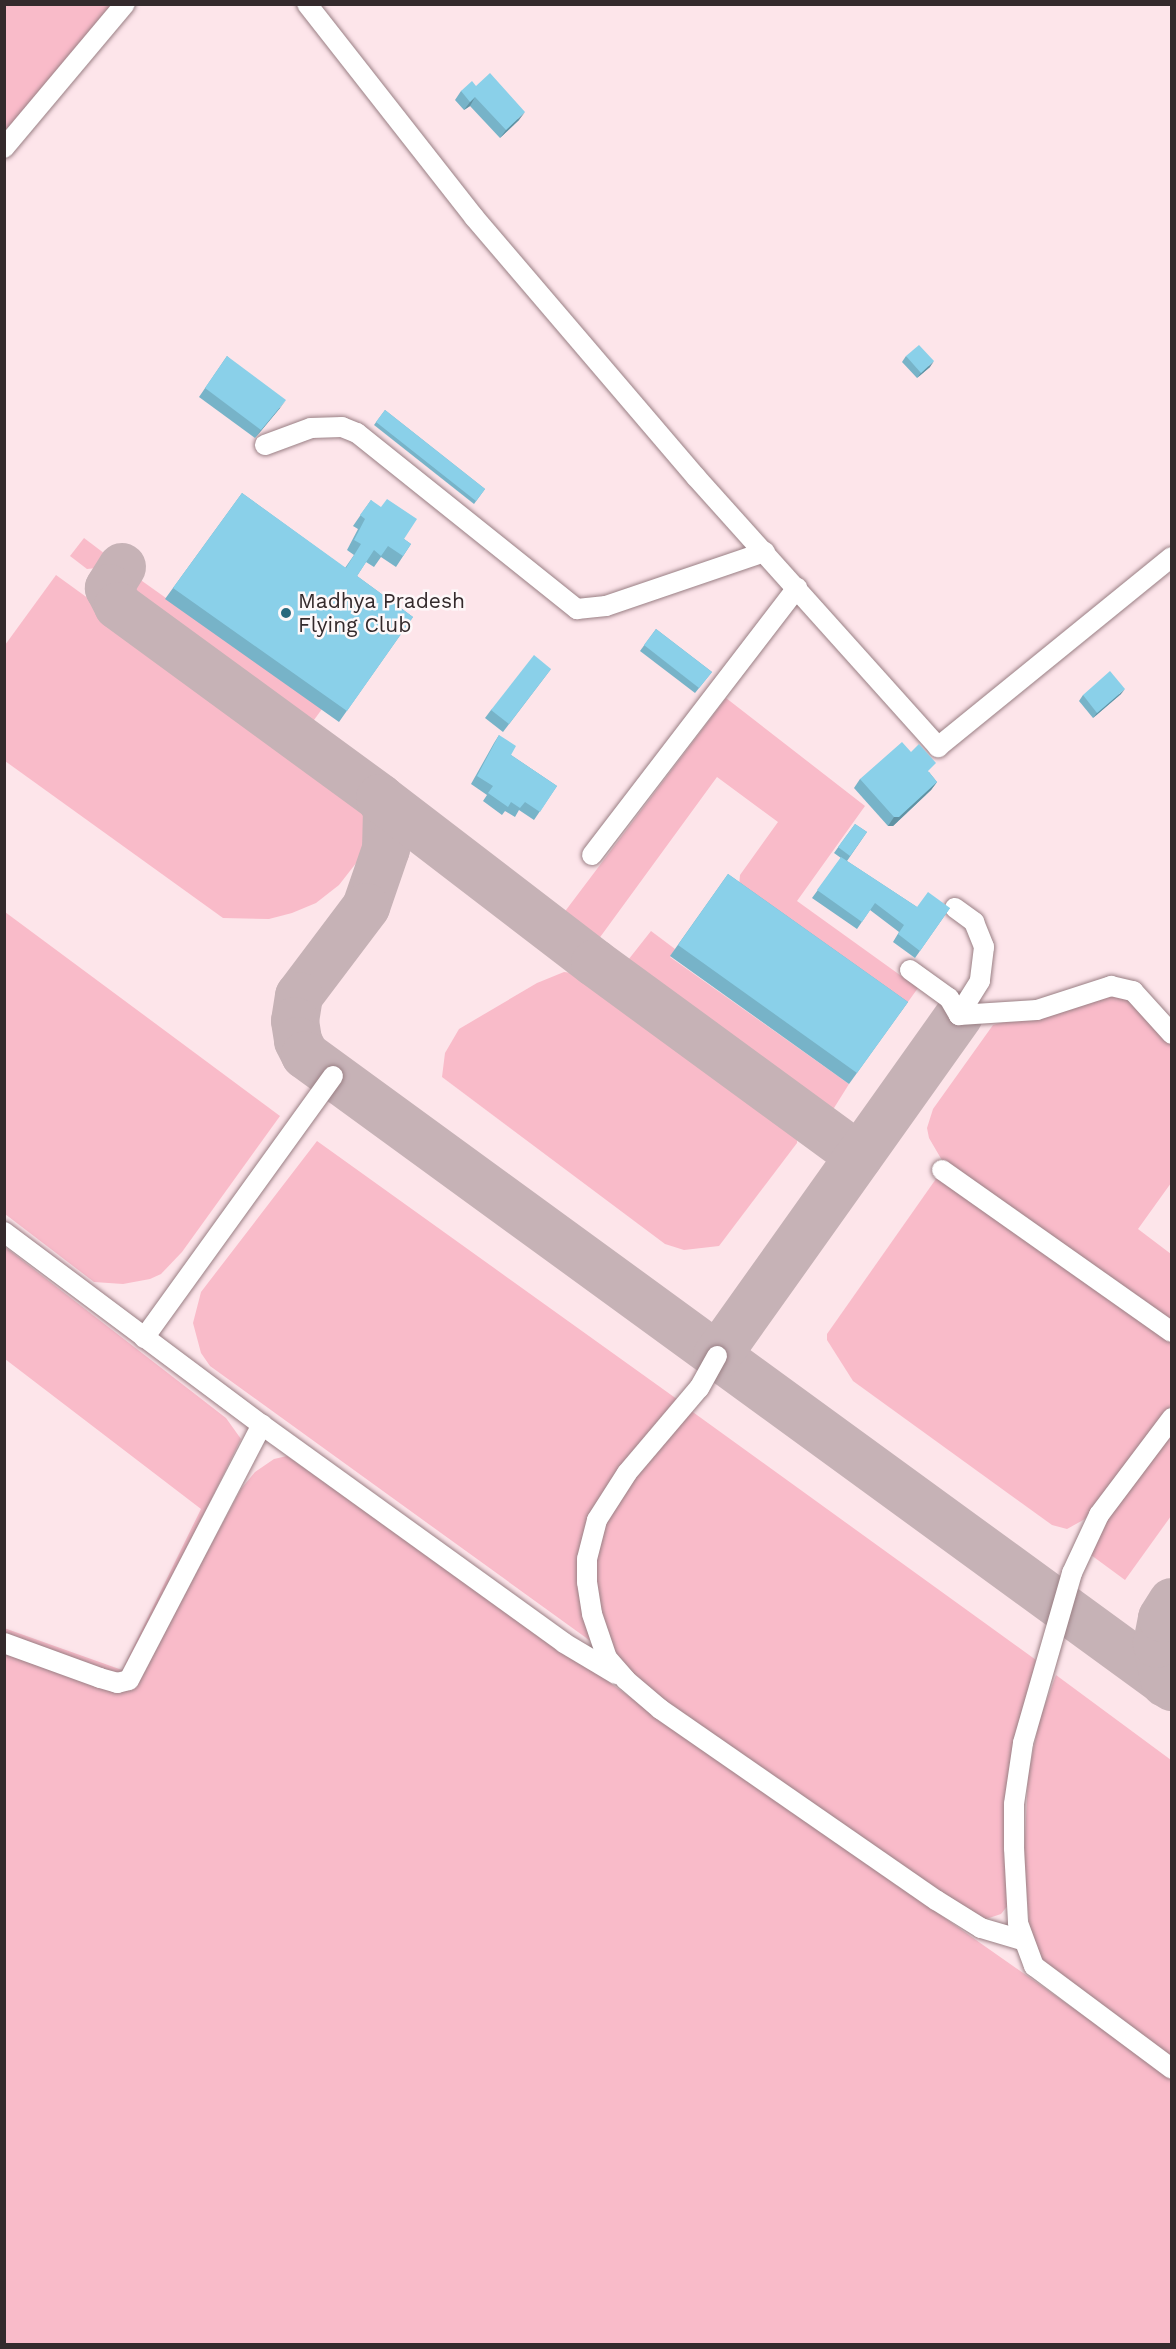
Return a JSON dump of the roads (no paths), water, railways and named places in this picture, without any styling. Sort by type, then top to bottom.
[{"type":"street","points":[[7,140],[125,4]]},
{"type":"street","points":[[307,4],[466,208],[696,477],[938,747],[1172,557]]},
{"type":"street","points":[[265,445],[311,428],[342,427],[357,433],[577,609],[606,606],[765,552]]},
{"type":"street","points":[[592,855],[797,588]]},
{"type":"street","points":[[955,908],[974,922],[980,933],[984,958],[980,981],[959,1015]]},
{"type":"street","points":[[910,970],[949,998],[959,1015]]},
{"type":"street","points":[[959,1015],[1037,1010],[1111,986],[1133,992],[1172,1034]]},
{"type":"street","points":[[144,1338],[333,1076]]},
{"type":"street","points":[[942,1170],[1172,1332]]},
{"type":"street","points":[[4,1232],[262,1425],[564,1643],[626,1680],[710,1746],[936,1900],[981,1928],[1022,1940]]},
{"type":"street","points":[[626,1680],[607,1658],[592,1614],[587,1559],[590,1539],[604,1504],[682,1411],[717,1356]]},
{"type":"street","points":[[1172,1418],[1088,1532],[1060,1606],[1023,1743],[1017,1784],[1014,1848],[1022,1940],[1034,1966],[1172,2069]]},
{"type":"street","points":[[4,1643],[100,1678],[117,1683],[129,1680],[262,1425]]},
{"type":"place","name":"Madhya Pradesh Flying Club","points":[[286,613]]}]
